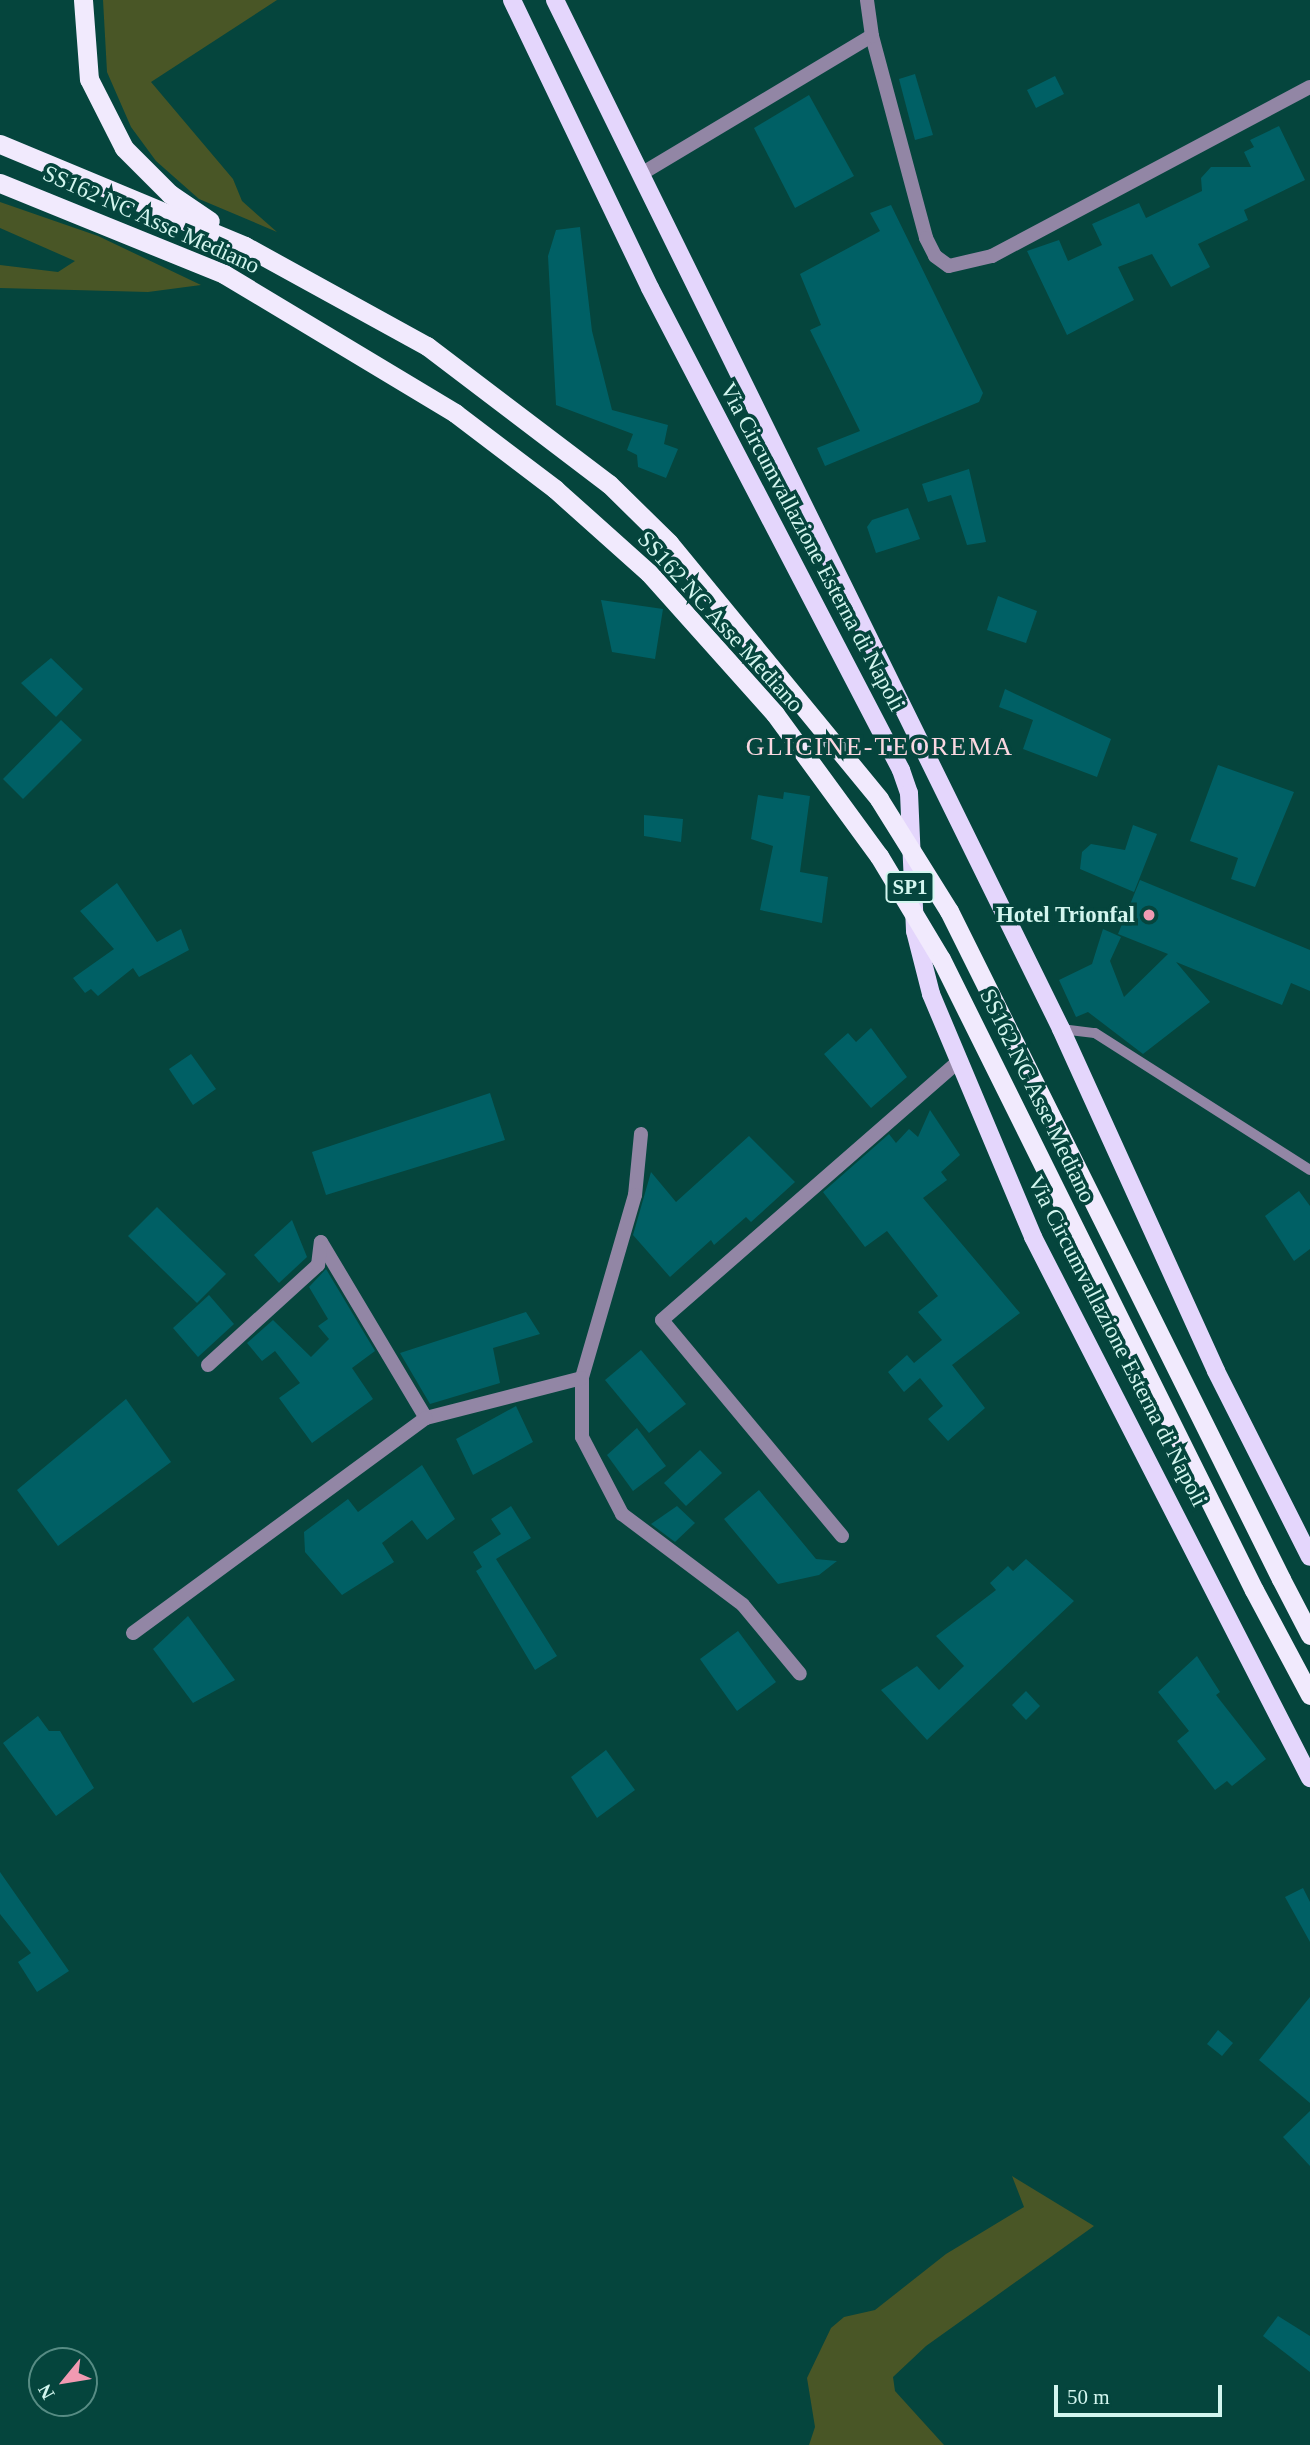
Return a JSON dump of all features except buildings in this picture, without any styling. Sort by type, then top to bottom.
[{"type":"highway","points":[[83,0],[89,79],[124,148],[170,194],[245,246]]},
{"type":"highway","name":"SS162 NC Asse Mediano","points":[[0,144],[245,246],[426,346],[609,484],[670,543],[879,799],[949,911],[1310,1635]]},
{"type":"highway","name":"SS162 NC Asse Mediano","points":[[0,183],[224,274],[455,413],[555,489],[649,573],[775,714],[879,856],[941,959],[1254,1590],[1310,1695]]},
{"type":"main road","name":"Via Circumvallazione Esterna di Napoli","points":[[512,0],[650,288],[901,770],[909,793],[915,930],[931,994],[1033,1237],[1310,1778]]},
{"type":"main road","name":"Via Circumvallazione Esterna di Napoli","points":[[555,0],[1061,1029],[1216,1371],[1310,1557]]},
{"type":"street","points":[[867,0],[872,36],[926,238],[935,256],[949,266],[992,256],[1310,87]]},
{"type":"street","points":[[641,174],[872,36]]},
{"type":"street","points":[[842,1536],[662,1320],[959,1061]]},
{"type":"street","points":[[641,1134],[635,1195],[582,1378],[582,1437],[610,1498],[743,1605],[800,1674]]},
{"type":"street","points":[[208,1365],[318,1265],[321,1242],[426,1418]]},
{"type":"street","points":[[133,1633],[426,1418],[582,1378]]},
{"type":"lane","points":[[1061,1029],[1095,1033],[1310,1170]]},
{"type":"green space","points":[[103,0],[277,0],[151,82],[233,179],[242,201],[277,232],[199,199],[156,161],[131,127],[107,72]]},
{"type":"green space","points":[[0,202],[98,236],[201,285],[148,292],[0,288],[0,265],[58,272],[75,261],[0,228]]},
{"type":"green space","points":[[1012,2176],[1094,2226],[926,2346],[893,2377],[895,2391],[944,2445],[809,2445],[815,2427],[807,2378],[831,2328],[844,2317],[875,2310],[946,2254],[1024,2207]]},
{"type":"place","name":"Hotel Trionfal","points":[[1149,915]]},
{"type":"district","name":"GLICINE-TEOREMA","points":[[880,747]]}]
